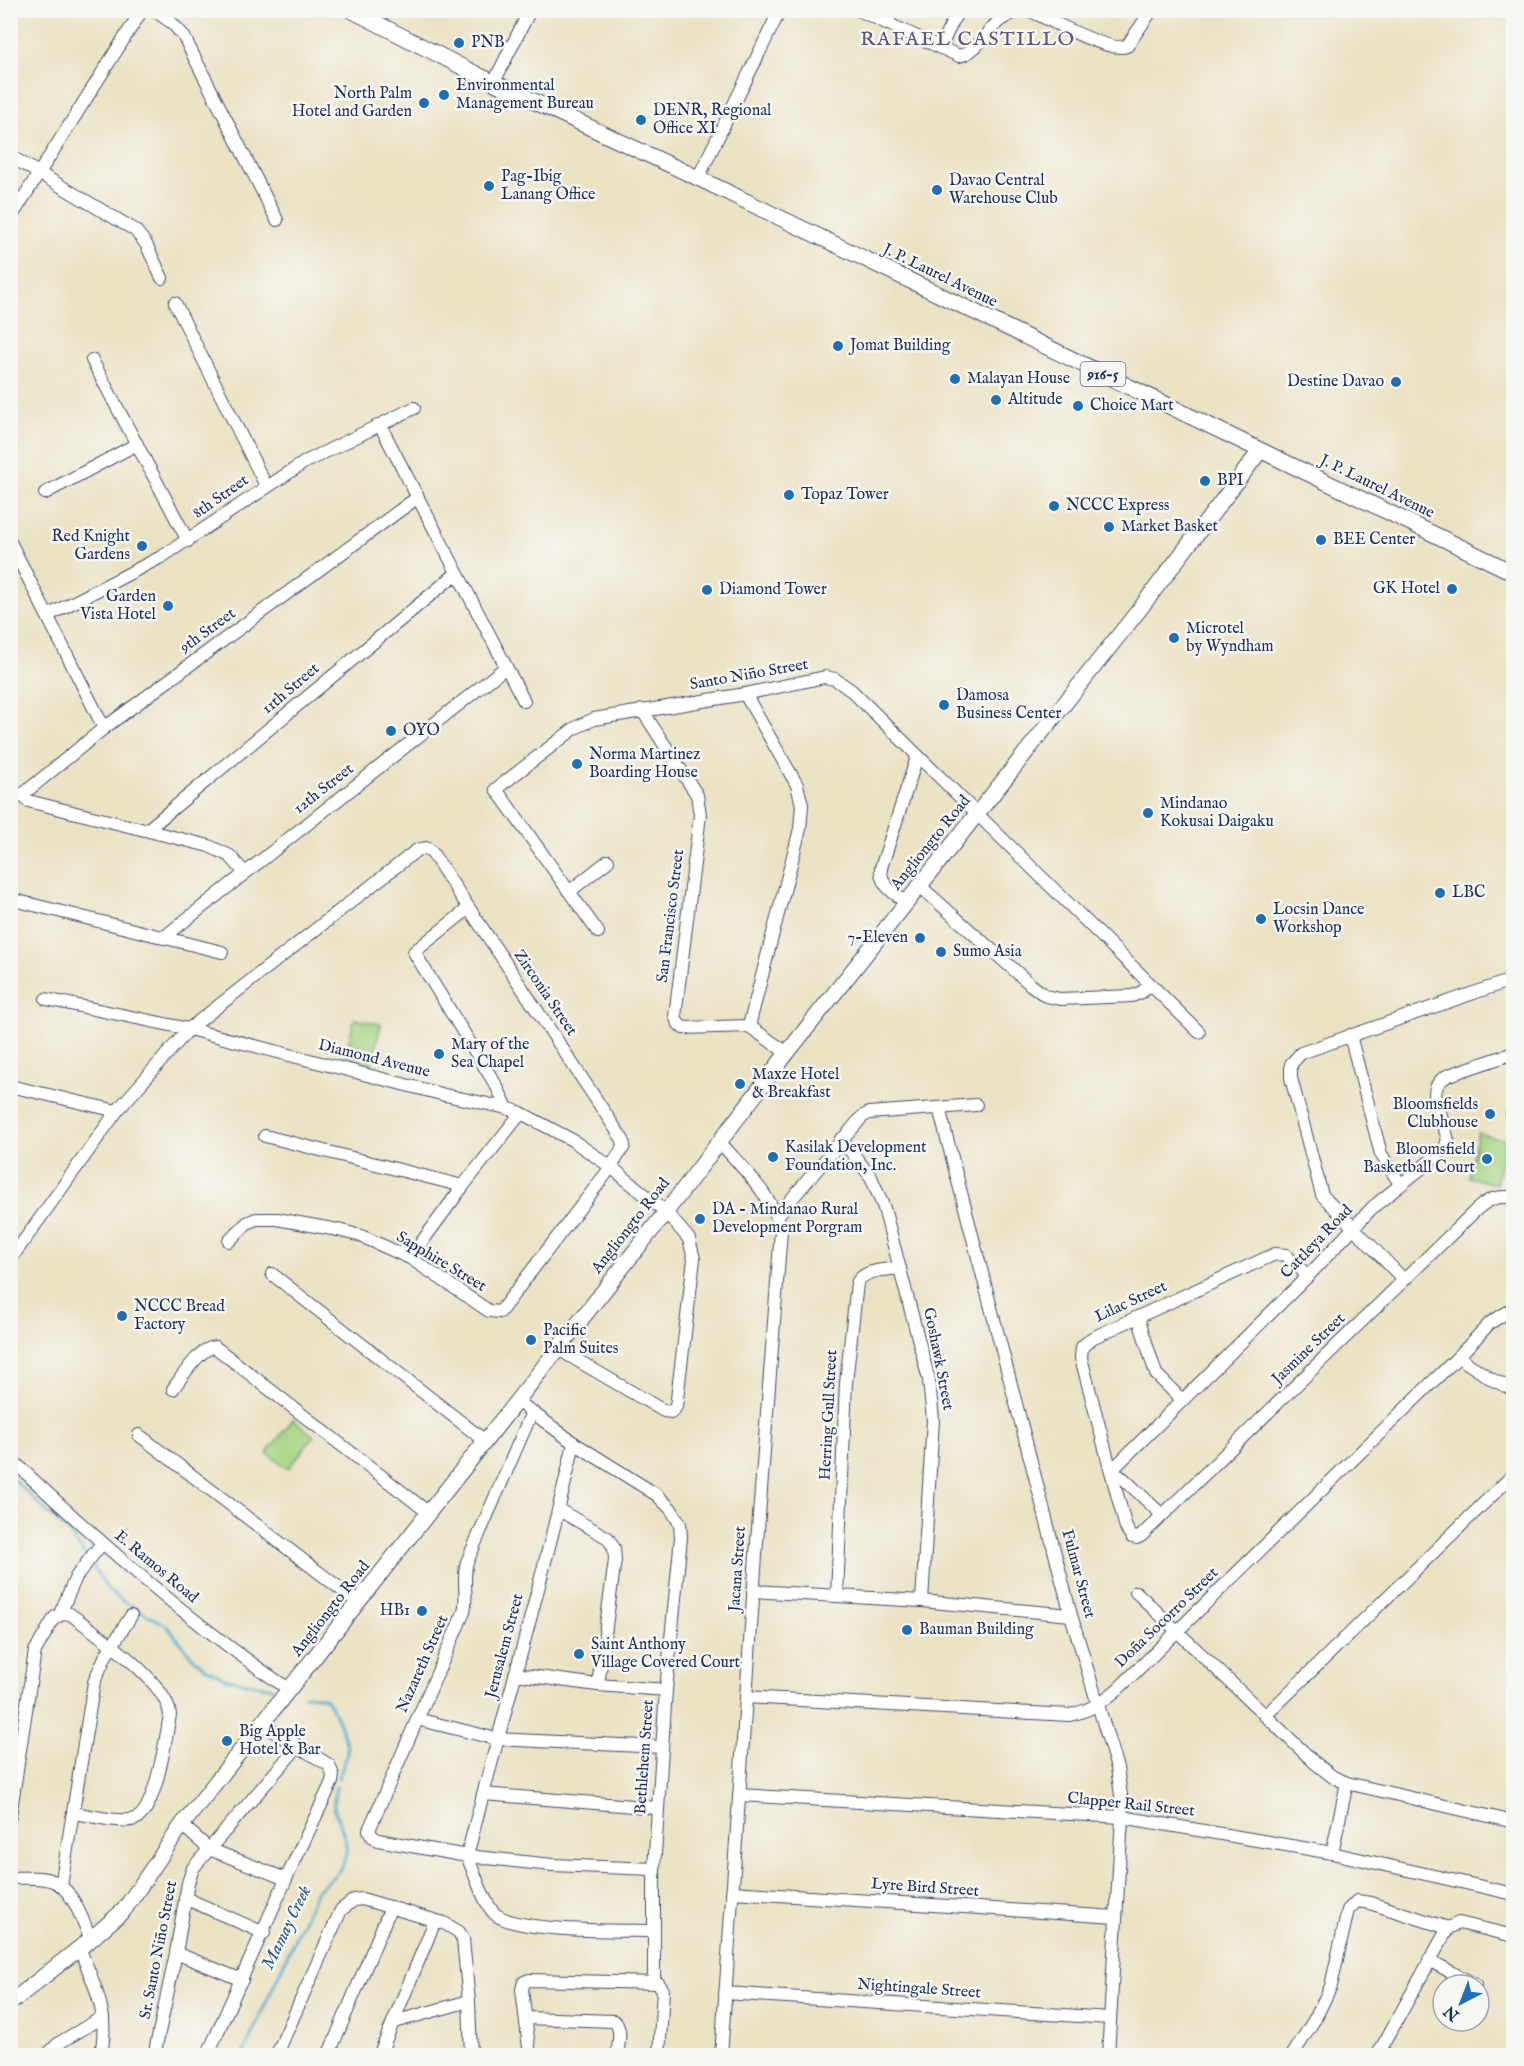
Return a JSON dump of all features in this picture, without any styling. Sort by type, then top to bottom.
[{"type":"main road","name":"J. P. Laurel Avenue","points":[[351,10],[494,82],[698,178],[1514,573]]},
{"type":"main road","name":"Angliongto Road","points":[[11,2002],[85,1943],[129,1903],[182,1826],[666,1212],[906,903],[1146,602],[1260,451]]},
{"type":"street","points":[[10,219],[35,172],[132,10]]},
{"type":"street","points":[[10,203],[35,172],[142,10]]},
{"type":"street","points":[[154,10],[171,22],[183,35],[277,220]]},
{"type":"street","points":[[494,82],[530,10]]},
{"type":"street","points":[[698,178],[780,10]]},
{"type":"street","points":[[858,10],[959,56],[966,55],[1001,20],[1022,10]]},
{"type":"street","points":[[887,24],[893,10]]},
{"type":"street","points":[[940,48],[958,10]]},
{"type":"street","points":[[1029,10],[1104,45],[1122,49],[1127,46],[1152,10]]},
{"type":"street","points":[[10,156],[135,230],[146,244],[162,278]]},
{"type":"street","points":[[176,303],[266,486]]},
{"type":"street","points":[[92,360],[188,541]]},
{"type":"street","name":"8th Street","points":[[49,615],[163,556],[305,462],[414,408]]},
{"type":"street","points":[[380,425],[524,701]]},
{"type":"street","points":[[45,493],[136,444]]},
{"type":"street","name":"9th Street","points":[[19,797],[104,728],[418,497]]},
{"type":"street","points":[[10,542],[49,615],[104,728]]},
{"type":"street","name":"11th Street","points":[[147,830],[457,573]]},
{"type":"street","name":"12th Street","points":[[163,938],[506,667]]},
{"type":"street","name":"Santo Niño Street","points":[[570,891],[496,789],[575,728],[594,719],[745,694],[825,677],[835,679],[852,691],[1199,1032]]},
{"type":"street","points":[[745,694],[798,785],[802,805],[800,829],[749,1026],[788,1053]]},
{"type":"street","name":"San Francisco Street","points":[[642,710],[697,795],[700,815],[675,1016],[683,1028],[749,1026]]},
{"type":"street","points":[[906,903],[885,885],[880,877],[917,757]]},
{"type":"street","points":[[19,797],[219,849],[230,856],[244,872]]},
{"type":"street","name":"Zirconia Street","points":[[189,1029],[417,850],[426,848],[431,852],[623,1140],[624,1146],[611,1167]]},
{"type":"street","points":[[598,932],[570,891],[608,861]]},
{"type":"street","points":[[920,886],[1046,996],[1060,999],[1132,996],[1142,992],[1150,984]]},
{"type":"street","points":[[10,899],[222,952]]},
{"type":"street","points":[[468,909],[414,952],[497,1086],[507,1108]]},
{"type":"street","points":[[1404,1280],[1327,1201],[1319,1188],[1289,1070],[1293,1060],[1301,1053],[1514,979]]},
{"type":"street","name":"Diamond Avenue","points":[[46,999],[189,1029],[445,1095],[507,1108],[572,1140],[611,1167],[666,1212],[689,1239],[694,1259],[676,1407],[671,1412],[664,1411],[558,1349]]},
{"type":"street","points":[[10,1260],[117,1111],[189,1029]]},
{"type":"street","points":[[1350,1035],[1381,1154],[1400,1184]]},
{"type":"street","name":"Cattleya Road","points":[[1111,1470],[1308,1276],[1373,1207],[1447,1145],[1447,1133],[1435,1090],[1440,1081],[1449,1075],[1514,1053]]},
{"type":"street","points":[[10,1086],[117,1111]]},
{"type":"street","points":[[1514,1104],[1512,1114],[1514,1122]]},
{"type":"street","points":[[777,1216],[841,1139],[862,1117],[869,1113],[976,1105]]},
{"type":"street","name":"Fulmar Street","points":[[939,1108],[1071,1615],[1117,1768],[1122,1817],[1108,2055]]},
{"type":"street","points":[[410,1258],[521,1113]]},
{"type":"street","points":[[265,1136],[463,1186]]},
{"type":"street","name":"Goshawk Street","points":[[841,1139],[871,1177],[884,1208],[928,1380],[933,1420],[922,1601]]},
{"type":"street","name":"Jacana Street","points":[[719,1141],[766,1198],[777,1216],[781,1231],[721,2055]]},
{"type":"street","name":"Sapphire Street","points":[[229,1241],[247,1223],[256,1219],[277,1219],[338,1230],[361,1236],[410,1258],[489,1311],[500,1311],[611,1167]]},
{"type":"street","name":"Jasmine Street","points":[[1135,1538],[1139,1538],[1483,1203],[1496,1197],[1513,1196]]},
{"type":"street","name":"Lilac Street","points":[[1135,1538],[1127,1531],[1081,1353],[1086,1342],[1275,1254],[1286,1255],[1308,1276]]},
{"type":"street","name":"Herring Gull Street","points":[[837,1596],[846,1383],[857,1283],[861,1276],[868,1273],[900,1268]]},
{"type":"street","points":[[272,1274],[485,1441]]},
{"type":"street","name":"Doña Socorro Street","points":[[746,1697],[1069,1715],[1099,1705],[1177,1632],[1490,1323],[1514,1308]]},
{"type":"street","points":[[1138,1317],[1156,1374],[1182,1400]]},
{"type":"street","points":[[173,1389],[199,1355],[212,1346],[219,1349],[429,1513]]},
{"type":"street","points":[[1458,1357],[1493,1380],[1514,1390]]},
{"type":"street","name":"Bethlehem Street","points":[[517,1401],[574,1443],[657,1495],[671,1509],[680,1524],[681,1537],[666,1690],[654,1869],[654,1982],[663,1990],[659,2055]]},
{"type":"street","name":"Nazareth Street","points":[[467,1856],[378,1840],[369,1830],[464,1612],[467,1563],[532,1412]]},
{"type":"street","points":[[139,1435],[359,1603]]},
{"type":"street","name":"Jerusalem Street","points":[[467,1856],[559,1510],[574,1443]]},
{"type":"street","name":"E. Ramos Road","points":[[10,1458],[102,1543],[212,1635],[290,1690]]},
{"type":"street","points":[[1111,1470],[1124,1479],[1162,1515]]},
{"type":"street","points":[[1265,1716],[1514,1474]]},
{"type":"street","points":[[559,1510],[608,1538],[614,1548],[615,1560],[597,1685]]},
{"type":"street","points":[[10,1816],[35,1651],[57,1616],[76,1577],[102,1543]]},
{"type":"street","points":[[753,1591],[922,1601],[1071,1615]]},
{"type":"street","points":[[1136,1592],[1325,1771],[1347,1783],[1514,1822]]},
{"type":"street","points":[[57,1616],[70,1614],[112,1645],[156,1686],[170,1706],[153,1791],[144,1811],[133,1820],[74,1813]]},
{"type":"street","points":[[61,1886],[94,1682],[112,1645],[131,1616]]},
{"type":"street","points":[[515,1674],[597,1685],[666,1690]]},
{"type":"street","points":[[417,1719],[497,1739],[662,1747]]},
{"type":"street","points":[[207,2055],[264,1933],[286,1879],[333,1782],[332,1768],[325,1761],[263,1725]]},
{"type":"street","name":"Sr. Santo Niño Street","points":[[154,2055],[193,1868],[298,1746]]},
{"type":"street","points":[[1332,1853],[1347,1783]]},
{"type":"street","points":[[483,1794],[658,1808]]},
{"type":"street","name":"Clapper Rail Street","points":[[739,1796],[1122,1817],[1332,1853],[1514,1894]]},
{"type":"street","points":[[182,1826],[209,1850],[286,1879]]},
{"type":"street","points":[[654,1869],[552,1865],[467,1856],[488,1904],[494,1913],[505,1920],[546,1927],[654,1931]]},
{"type":"street","points":[[10,1878],[46,1879],[61,1886],[72,1899],[103,2017],[100,2055]]},
{"type":"street","name":"Lyre Bird Street","points":[[732,1892],[1116,1917]]},
{"type":"street","points":[[185,1898],[264,1933]]},
{"type":"street","points":[[276,2055],[341,1910],[354,1900],[362,1899],[440,1922],[459,1932],[463,1940],[469,2001],[470,2055]]},
{"type":"street","points":[[1292,2055],[1316,2017],[1331,1986],[1348,1910],[1357,1901],[1453,1925],[1514,1936]]},
{"type":"street","points":[[328,2055],[391,1907]]},
{"type":"street","points":[[379,2055],[440,1922]]},
{"type":"street","points":[[1377,2055],[1430,1960],[1453,1925]]},
{"type":"street","points":[[176,1953],[242,1980]]},
{"type":"street","points":[[1430,1960],[1453,1973]]},
{"type":"street","points":[[530,2055],[522,1989],[524,1982],[529,1980],[654,1982]]},
{"type":"street","name":"Nightingale Street","points":[[725,1993],[1110,2018]]},
{"type":"street","points":[[394,2022],[469,2001]]},
{"type":"street","points":[[46,2055],[59,2043],[103,2017]]},
{"type":"street","points":[[526,2019],[614,2021],[619,2025],[620,2030],[618,2055]]},
{"type":"green space","points":[[354,1019],[381,1024],[371,1067],[345,1061]]},
{"type":"green space","name":"Bloomsfield Basketball Court","points":[[1478,1133],[1506,1140],[1496,1184],[1468,1177]]},
{"type":"green space","points":[[293,1419],[314,1436],[288,1469],[267,1453]]},
{"type":"waterway","name":"Mamay Creek","points":[[10,1476],[70,1534],[87,1558]]},
{"type":"waterway","name":"Mamay Creek","points":[[91,1563],[108,1590],[121,1600],[166,1625],[194,1659],[206,1668],[227,1679],[272,1688]]},
{"type":"waterway","name":"Mamay Creek","points":[[305,1695],[324,1698],[339,1723],[347,1751],[338,1778]]},
{"type":"waterway","name":"Mamay Creek","points":[[242,2056],[316,1892],[337,1873],[345,1858],[346,1843],[334,1806],[336,1787]]},
{"type":"place","name":"PNB","points":[[459,43]]},
{"type":"place","name":"Environmental Management Bureau","points":[[444,95]]},
{"type":"place","name":"North Palm Hotel and Garden","points":[[424,103]]},
{"type":"place","name":"DENR, Regional Office XI","points":[[641,120]]},
{"type":"place","name":"Pag-Ibig Lanang Office","points":[[489,186]]},
{"type":"place","name":"Davao Central Warehouse Club","points":[[937,190]]},
{"type":"place","name":"Jomat Building","points":[[838,346]]},
{"type":"place","name":"Malayan House","points":[[955,379]]},
{"type":"place","name":"Destine Davao","points":[[1396,382]]},
{"type":"place","name":"Altitude","points":[[996,400]]},
{"type":"place","name":"Choice Mart","points":[[1078,406]]},
{"type":"place","name":"BPI","points":[[1205,481]]},
{"type":"place","name":"Topaz Tower","points":[[789,495]]},
{"type":"place","name":"NCCC Express","points":[[1054,506]]},
{"type":"place","name":"Market Basket","points":[[1109,527]]},
{"type":"place","name":"BEE Center","points":[[1321,540]]},
{"type":"place","name":"Red Knight Gardens","points":[[142,546]]},
{"type":"place","name":"GK Hotel","points":[[1452,589]]},
{"type":"place","name":"Diamond Tower","points":[[707,590]]},
{"type":"place","name":"Garden Vista Hotel","points":[[168,606]]},
{"type":"place","name":"Microtel by Wyndham","points":[[1174,638]]},
{"type":"place","name":"Damosa Business Center","points":[[944,705]]},
{"type":"place","name":"OYO","points":[[391,731]]},
{"type":"place","name":"Norma Martinez Boarding House","points":[[577,764]]},
{"type":"place","name":"Mindanao Kokusai Daigaku","points":[[1148,813]]},
{"type":"place","name":"LBC","points":[[1440,893]]},
{"type":"place","name":"Locsin Dance Workshop","points":[[1261,919]]},
{"type":"place","name":"7-Eleven","points":[[920,938]]},
{"type":"place","name":"Sumo Asia","points":[[941,952]]},
{"type":"place","name":"Mary of the Sea Chapel","points":[[439,1054]]},
{"type":"place","name":"Maxze Hotel & Breakfast","points":[[740,1084]]},
{"type":"place","name":"Bloomsfields Clubhouse","points":[[1490,1114]]},
{"type":"place","name":"Kasilak Development Foundation, Inc.","points":[[773,1157]]},
{"type":"place","name":"Bloomsfield Basketball Court","points":[[1487,1159]]},
{"type":"place","name":"DA - Mindanao Rural Development Porgram","points":[[700,1219]]},
{"type":"place","name":"NCCC Bread Factory","points":[[122,1316]]},
{"type":"place","name":"Pacific Palm Suites","points":[[531,1340]]},
{"type":"place","name":"HB1","points":[[422,1611]]},
{"type":"place","name":"Bauman Building","points":[[907,1630]]},
{"type":"place","name":"Saint Anthony Village Covered Court","points":[[579,1654]]},
{"type":"place","name":"Big Apple Hotel & Bar","points":[[227,1741]]},
{"type":"district","name":"RAFAEL CASTILLO","points":[[968,39]]}]
